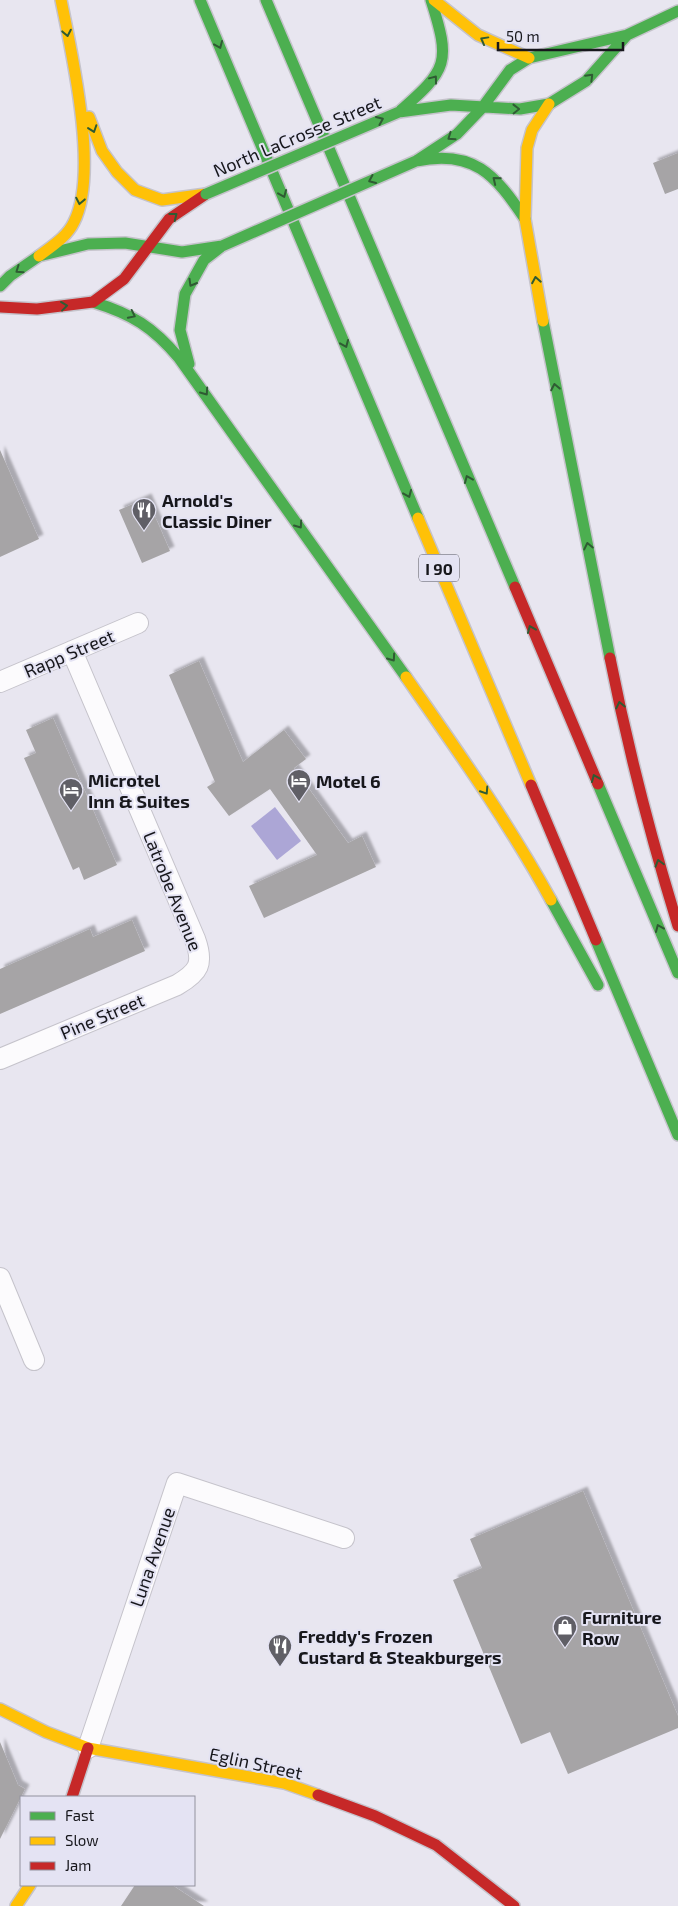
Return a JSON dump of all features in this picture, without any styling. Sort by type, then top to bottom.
[{"type":"main road","points":[[39,256],[66,235],[77,216],[82,192],[84,165],[74,66],[61,0]]},
{"type":"main road","name":"I 90","points":[[200,0],[678,1135]]},
{"type":"main road","points":[[266,0],[678,972]]},
{"type":"main road","points":[[433,0],[471,33],[490,44],[529,58]]},
{"type":"main road","points":[[399,112],[436,80],[446,58],[433,0]]},
{"type":"main road","name":"North LaCrosse Street","points":[[0,286],[10,276],[39,256],[88,244],[125,243],[182,252],[222,246],[416,161],[457,134],[482,108],[510,70],[529,58],[627,35],[678,11]]},
{"type":"main road","name":"North LaCrosse Street","points":[[0,307],[37,309],[92,302],[124,279],[169,219],[206,194],[399,112],[451,105],[520,109],[549,104],[586,82],[627,35]]},
{"type":"main road","points":[[74,66],[93,130],[102,151],[117,172],[135,190],[162,200],[206,194]]},
{"type":"main road","points":[[549,104],[532,130],[527,148],[525,219],[544,328],[625,732],[653,844],[678,926]]},
{"type":"main road","points":[[416,161],[446,156],[473,161],[503,186],[525,219]]},
{"type":"main road","points":[[191,372],[180,330],[185,294],[204,260],[222,246]]},
{"type":"main road","points":[[92,302],[114,308],[145,322],[164,340],[191,372],[480,783],[529,859],[601,992]]},
{"type":"main road","points":[[626,1044],[678,1151]]},
{"type":"main road","name":"Eglin Street","points":[[0,1709],[46,1732],[88,1748],[284,1784],[366,1813],[436,1845],[514,1906]]},
{"type":"main road","name":"Luna Avenue","points":[[72,1796],[88,1748]]},
{"type":"main road","points":[[16,1906],[29,1886]]},
{"type":"street","name":"Rapp Street","points":[[0,682],[138,623]]},
{"type":"street","name":"Latrobe Avenue","points":[[72,651],[200,951],[199,965]]},
{"type":"street","name":"Pine Street","points":[[0,1059],[176,985],[193,974],[199,965]]},
{"type":"street","points":[[0,1278],[34,1360]]},
{"type":"street","name":"Luna Avenue","points":[[88,1748],[177,1484],[344,1538]]},
{"type":"shaded area","points":[[275,807],[301,841],[277,860],[251,826]]},
{"type":"building","points":[[678,153],[678,189],[665,194],[653,163]]},
{"type":"building","points":[[0,450],[39,539],[0,557]]},
{"type":"building","name":"Arnold's Classic Diner","points":[[147,498],[170,551],[142,563],[119,510]]},
{"type":"building","name":"Motel 6","points":[[199,661],[243,762],[284,730],[306,759],[294,768],[348,843],[362,836],[376,867],[264,918],[249,886],[317,855],[270,789],[229,816],[207,787],[215,782],[169,675]]},
{"type":"building","name":"Microtel Inn & Suites","points":[[53,718],[117,865],[84,880],[79,867],[73,870],[24,758],[36,753],[26,730]]},
{"type":"building","points":[[132,920],[145,951],[0,1014],[0,969],[90,929],[93,937]]},
{"type":"building","name":"Furniture Row","points":[[583,1491],[678,1716],[678,1728],[568,1774],[550,1732],[521,1744],[453,1580],[482,1568],[470,1539]]},
{"type":"building","points":[[0,1742],[18,1785],[25,1789],[0,1839]]},
{"type":"building","points":[[134,1886],[174,1886],[204,1906],[121,1906]]},
{"type":"traffic: fast","points":[[200,0],[418,518]]},
{"type":"traffic: fast","points":[[266,0],[515,587]]},
{"type":"traffic: fast","points":[[399,112],[427,85],[441,64],[443,52],[441,38],[431,0]]},
{"type":"traffic: fast","points":[[416,161],[457,134],[482,108],[510,70],[529,58],[627,35],[678,11]]},
{"type":"traffic: fast","points":[[399,112],[451,105],[520,109],[549,104],[586,81],[627,35]]},
{"type":"traffic: fast","points":[[206,194],[399,112]]},
{"type":"traffic: fast","points":[[416,161],[436,158],[468,162],[492,178],[503,189],[525,219]]},
{"type":"traffic: fast","points":[[222,246],[416,161]]},
{"type":"traffic: fast","points":[[0,286],[10,276],[39,256],[88,244],[125,243],[182,252],[222,246]]},
{"type":"traffic: fast","points":[[189,364],[180,330],[185,294],[204,260],[222,246]]},
{"type":"traffic: fast","points":[[93,302],[119,311],[141,323],[160,338],[179,358],[406,677]]},
{"type":"traffic: fast","points":[[543,321],[610,658]]},
{"type":"traffic: fast","points":[[598,784],[678,973]]},
{"type":"traffic: fast","points":[[551,900],[598,985]]},
{"type":"traffic: fast","points":[[596,940],[678,1135]]},
{"type":"traffic: slow","points":[[39,256],[63,237],[74,222],[81,201],[84,174],[84,144],[77,81],[61,0]]},
{"type":"traffic: slow","points":[[434,0],[478,35],[529,58]]},
{"type":"traffic: slow","points":[[543,321],[525,219],[527,148],[532,130],[549,104]]},
{"type":"traffic: slow","points":[[89,117],[102,151],[117,172],[135,190],[162,200],[206,194]]},
{"type":"traffic: slow","points":[[418,518],[531,785]]},
{"type":"traffic: slow","points":[[406,677],[500,814],[551,900]]},
{"type":"traffic: slow","points":[[0,1709],[46,1732],[88,1748],[284,1783],[318,1795]]},
{"type":"traffic: slow","points":[[16,1906],[29,1886]]},
{"type":"traffic: jam","points":[[0,307],[37,309],[93,302],[124,279],[169,219],[206,194]]},
{"type":"traffic: jam","points":[[515,587],[598,784]]},
{"type":"traffic: jam","points":[[610,658],[624,726],[678,926]]},
{"type":"traffic: jam","points":[[531,785],[596,940]]},
{"type":"traffic: jam","points":[[72,1796],[88,1748]]},
{"type":"traffic: jam","points":[[318,1795],[375,1816],[436,1845],[514,1906]]},
{"type":"place","name":"Arnold's Classic Diner","points":[[144,531]]},
{"type":"place","name":"Motel 6","points":[[299,802]]},
{"type":"place","name":"Microtel Inn & Suites","points":[[71,811]]},
{"type":"place","name":"Furniture Row","points":[[565,1648]]},
{"type":"place","name":"Freddy's Frozen Custard & Steakburgers","points":[[280,1667]]}]
